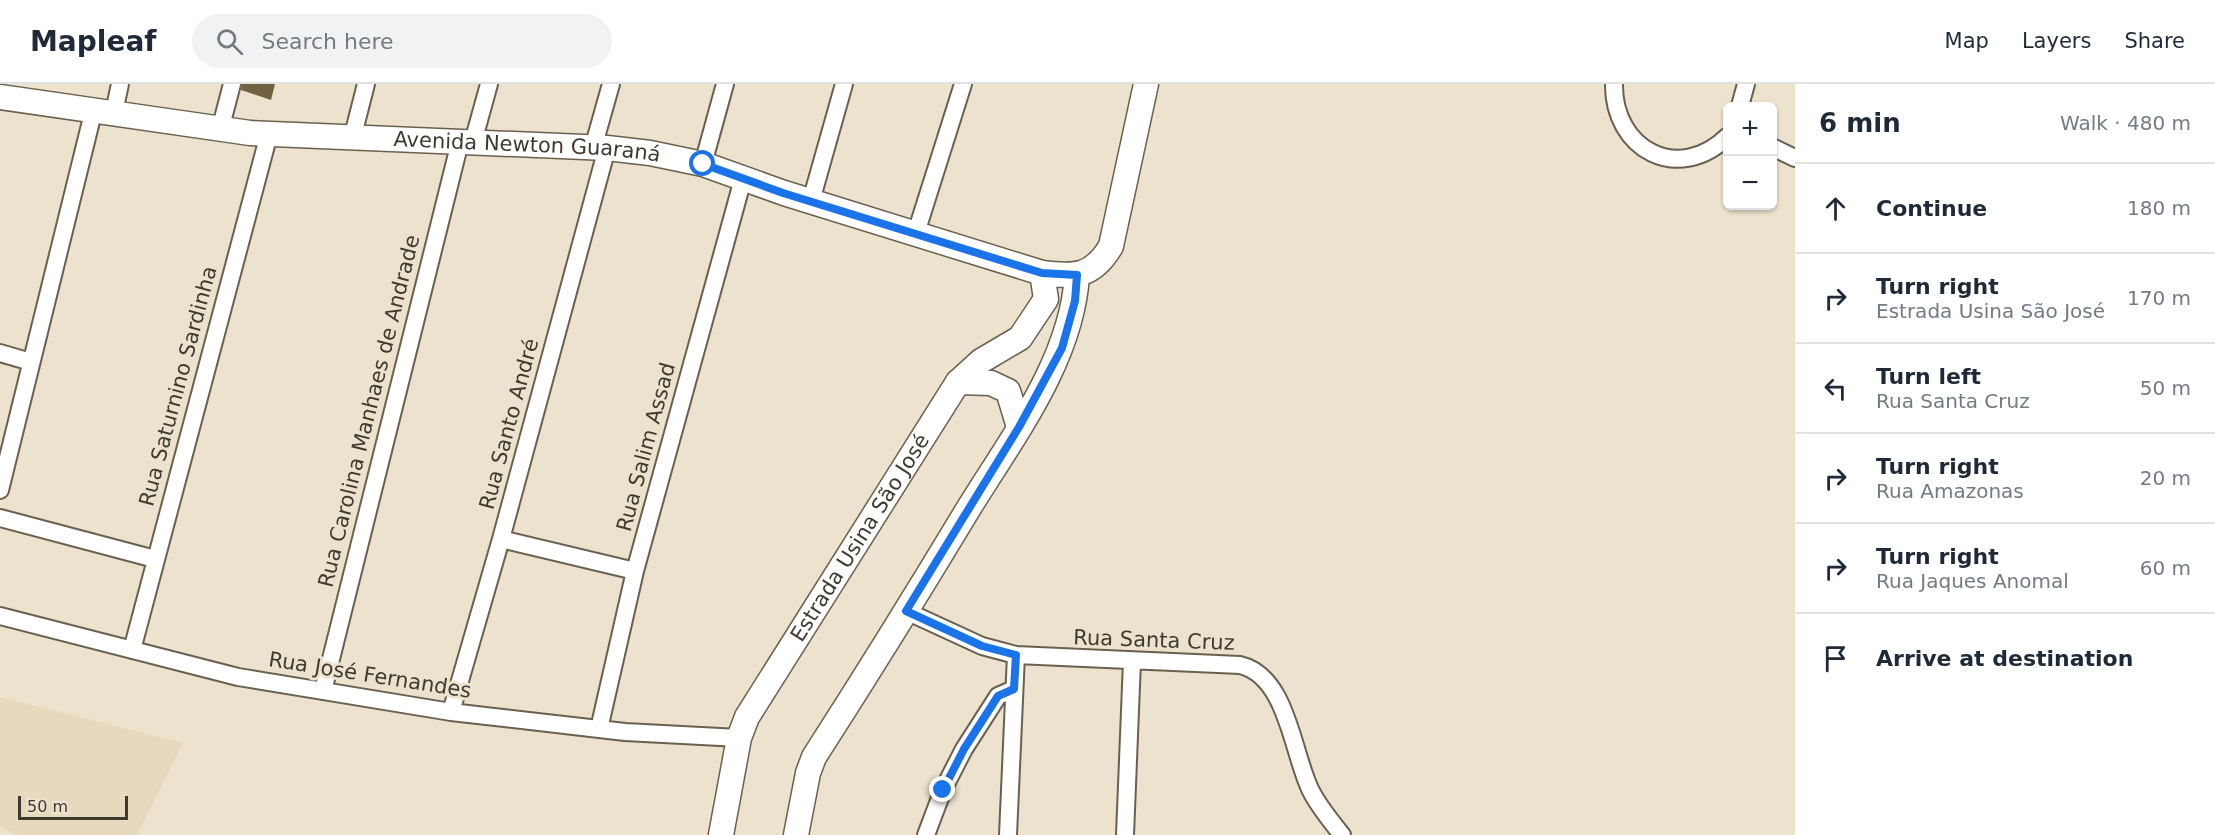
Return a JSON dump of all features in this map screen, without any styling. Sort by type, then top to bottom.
[{"type":"main road","points":[[796,835],[808,772],[814,757],[1019,427],[1062,348],[1075,301],[1077,275],[1092,269],[1102,260],[1111,246],[1146,84]]},
{"type":"main road","name":"Avenida Newton Guaraná","points":[[0,97],[104,110],[220,130],[352,139],[600,148],[650,153],[703,164],[811,201],[1042,273],[1077,275]]},
{"type":"main road","name":"Estrada Usina São José","points":[[721,835],[739,738],[747,717],[958,382],[981,361],[1020,338],[1047,299],[1042,273]]},
{"type":"main road","points":[[958,382],[991,383],[1008,391],[1019,427]]},
{"type":"street","points":[[0,490],[31,362],[104,110],[120,84]]},
{"type":"street","points":[[220,130],[232,84]]},
{"type":"street","points":[[352,139],[366,84]]},
{"type":"street","name":"Rua Carolina Manhaes de Andrade","points":[[322,691],[466,142],[489,84]]},
{"type":"street","name":"Rua Santo André","points":[[451,712],[501,539],[600,148],[611,84]]},
{"type":"street","points":[[703,164],[725,84]]},
{"type":"street","points":[[811,201],[843,84]]},
{"type":"street","points":[[916,232],[963,84]]},
{"type":"street","points":[[1614,84],[1617,109],[1628,132],[1646,150],[1663,159],[1686,159],[1718,146],[1723,141]]},
{"type":"street","points":[[1741,102],[1746,84]]},
{"type":"street","name":"Rua Saturnino Sardinha","points":[[132,650],[269,134]]},
{"type":"street","points":[[1777,149],[1795,158]]},
{"type":"street","name":"Rua Salim Assad","points":[[599,729],[635,571],[743,179]]},
{"type":"street","points":[[0,353],[31,362]]},
{"type":"street","points":[[0,518],[155,559]]},
{"type":"street","points":[[501,539],[635,571]]},
{"type":"street","name":"Rua Santa Cruz","points":[[906,611],[982,646],[1016,655],[1239,665],[1262,675],[1277,697],[1310,790],[1342,835]]},
{"type":"street","name":"Rua José Fernandes","points":[[0,616],[238,677],[322,691],[451,712],[599,729],[739,738]]},
{"type":"street","points":[[1008,835],[1016,655]]},
{"type":"street","points":[[1125,835],[1132,662]]},
{"type":"street","points":[[926,835],[943,790],[964,749],[998,696],[1014,689]]},
{"type":"shaded area","points":[[0,697],[183,743],[137,835],[18,835],[0,826]]},
{"type":"building","points":[[242,84],[275,84],[271,100],[241,90]]},
{"type":"route","points":[[703,164],[783,193],[916,232],[1042,273],[1077,275],[1075,301],[1062,348],[1019,427],[906,611],[982,646],[1016,655],[1014,689],[998,696],[964,749],[943,790]]}]
